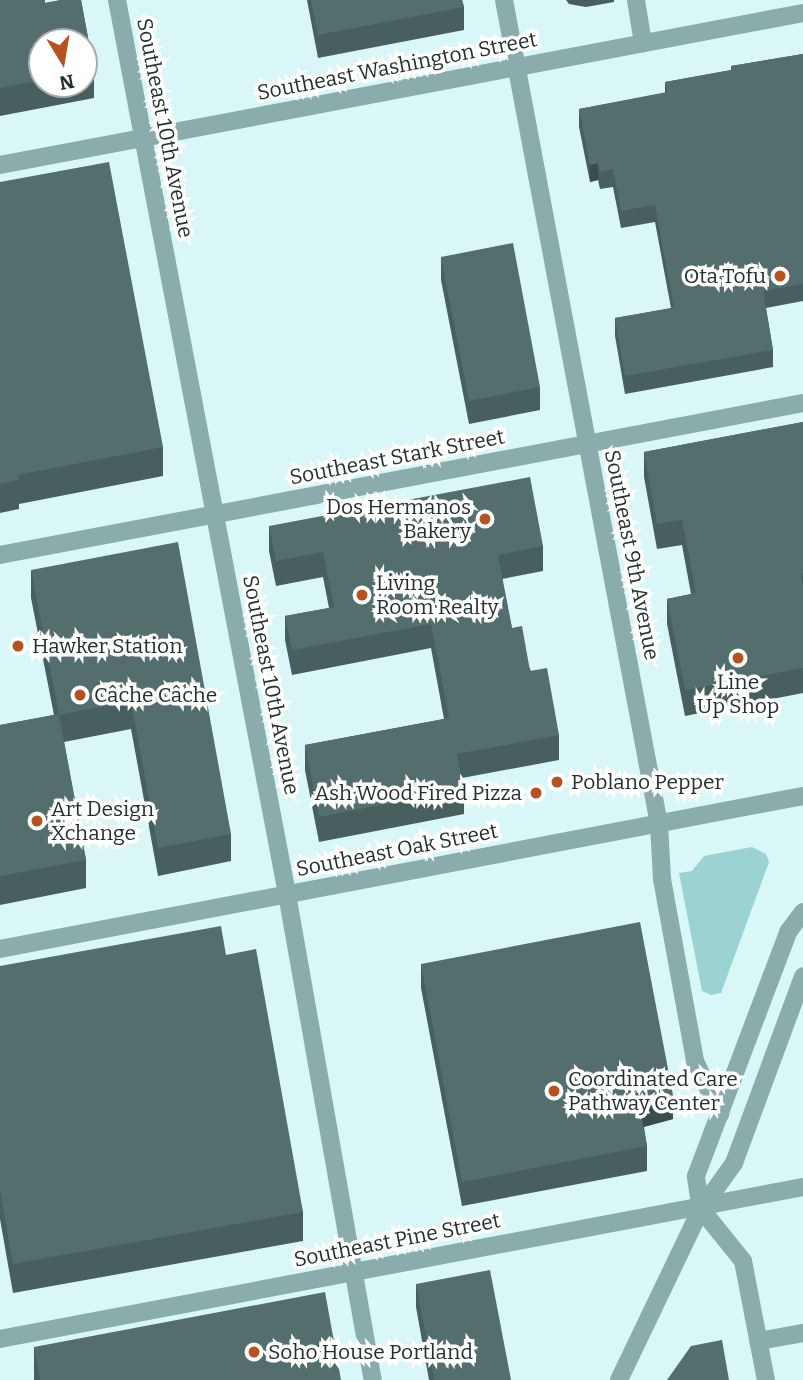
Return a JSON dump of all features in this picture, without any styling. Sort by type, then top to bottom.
[{"type":"street","name":"Southeast 10th Avenue","points":[[117,0],[287,894],[373,1380]]},
{"type":"street","name":"Southeast 9th Avenue","points":[[504,0],[659,824],[662,879],[695,1061],[720,1114]]},
{"type":"street","points":[[636,0],[643,43]]},
{"type":"street","name":"Southeast Washington Street","points":[[0,165],[803,13]]},
{"type":"street","name":"Southeast Stark Street","points":[[0,555],[803,403]]},
{"type":"street","name":"Southeast Oak Street","points":[[0,949],[803,796]]},
{"type":"street","points":[[766,1380],[743,1261],[701,1209],[696,1176],[788,932],[803,912]]},
{"type":"street","points":[[618,1380],[701,1209],[734,1163],[803,976]]},
{"type":"street","name":"Southeast Pine Street","points":[[0,1339],[701,1209],[803,1187]]},
{"type":"street","points":[[758,1341],[803,1333]]},
{"type":"shaded area","points":[[752,847],[766,854],[769,862],[721,993],[711,995],[702,991],[679,873],[692,871],[704,856]]},
{"type":"building","points":[[0,0],[45,0],[45,3],[81,0],[86,28],[28,28],[28,83],[0,88]]},
{"type":"building","points":[[311,0],[462,0],[464,7],[318,35]]},
{"type":"building","points":[[803,54],[803,284],[763,291],[773,350],[625,376],[615,318],[674,308],[655,205],[621,211],[613,169],[600,172],[598,163],[590,165],[579,109],[667,92],[665,82],[732,70],[731,66]]},
{"type":"building","points":[[109,162],[163,447],[18,475],[19,480],[0,484],[0,182]]},
{"type":"building","points":[[513,243],[540,387],[469,401],[441,257]]},
{"type":"building","points":[[803,422],[803,668],[685,690],[667,599],[696,593],[682,520],[657,524],[644,452]]},
{"type":"building","points":[[530,477],[543,546],[498,555],[512,628],[522,626],[530,671],[547,668],[559,735],[457,754],[464,789],[319,817],[305,745],[449,718],[431,624],[292,650],[285,616],[334,607],[323,552],[276,561],[269,526]]},
{"type":"building","points":[[178,542],[231,834],[158,848],[131,701],[59,715],[31,570]]},
{"type":"building","name":"Art Design Xchange","points":[[59,714],[86,860],[0,876],[0,725]]},
{"type":"building","points":[[640,922],[673,1095],[639,1104],[647,1146],[462,1182],[421,964]]},
{"type":"building","points":[[221,926],[226,955],[256,949],[303,1212],[13,1264],[0,1191],[0,966]]},
{"type":"building","points":[[490,1270],[511,1380],[434,1380],[416,1284]]},
{"type":"building","points":[[325,1292],[341,1380],[40,1380],[34,1347]]},
{"type":"building","points":[[722,1340],[729,1380],[667,1380],[691,1346]]},
{"type":"place","name":"Ota Tofu","points":[[780,276]]},
{"type":"place","name":"Dos Hermanos Bakery","points":[[485,519]]},
{"type":"place","name":"Living Room Realty","points":[[362,595]]},
{"type":"place","name":"Hawker Station","points":[[18,646]]},
{"type":"place","name":"Line Up Shop","points":[[738,658]]},
{"type":"place","name":"Câche Câche","points":[[80,695]]},
{"type":"place","name":"Poblano Pepper","points":[[557,782]]},
{"type":"place","name":"Ash Wood Fired Pizza","points":[[536,793]]},
{"type":"place","name":"Art Design Xchange","points":[[37,821]]},
{"type":"place","name":"Coordinated Care Pathway Center","points":[[554,1091]]},
{"type":"place","name":"Soho House Portland","points":[[254,1352]]}]
